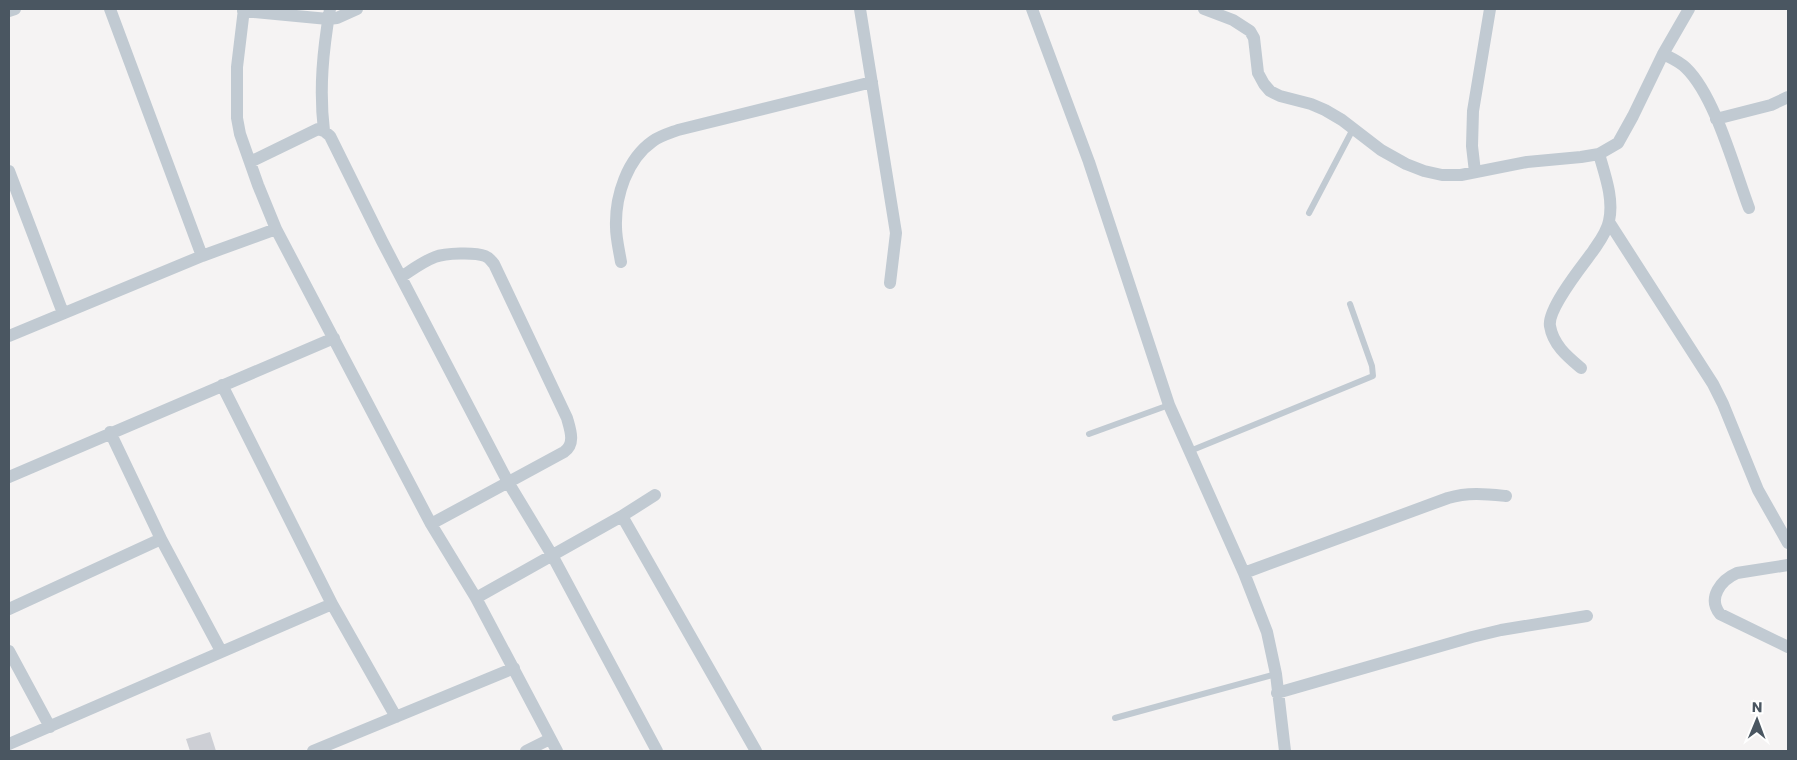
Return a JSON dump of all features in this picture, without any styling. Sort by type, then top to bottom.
[{"type":"street","points":[[9,11],[15,9]]},
{"type":"street","points":[[110,9],[202,256]]},
{"type":"street","points":[[357,9],[337,18],[329,14],[243,10],[236,67],[236,118],[240,134],[276,229],[431,524],[476,598],[557,751]]},
{"type":"street","points":[[860,9],[896,234],[890,283]]},
{"type":"street","points":[[1032,9],[1089,162],[1169,405],[1244,573],[1267,632],[1276,674],[1284,751]]},
{"type":"street","points":[[1204,9],[1233,20],[1250,31],[1254,38],[1258,73],[1270,91],[1325,110],[1342,120],[1381,150],[1406,164],[1424,171],[1461,175],[1527,162],[1599,154],[1618,144],[1688,9]]},
{"type":"street","points":[[1475,172],[1472,146],[1473,111],[1490,9]]},
{"type":"street","points":[[324,131],[321,77],[329,14]]},
{"type":"street","points":[[1663,54],[1677,60],[1696,80],[1716,118],[1749,208]]},
{"type":"street","points":[[621,262],[616,229],[618,196],[626,175],[637,155],[653,140],[678,130],[872,82]]},
{"type":"street","points":[[1716,118],[1771,105],[1788,97]]},
{"type":"street","points":[[250,162],[318,130],[324,131],[330,136],[508,482],[552,555],[657,751]]},
{"type":"street","points":[[1581,368],[1559,347],[1553,337],[1550,324],[1552,313],[1561,296],[1598,244],[1609,222],[1610,195],[1599,154]]},
{"type":"street","points":[[9,171],[63,313]]},
{"type":"street","points":[[1609,222],[1713,384],[1758,490],[1788,543]]},
{"type":"street","points":[[9,336],[202,256],[276,229]]},
{"type":"street","points":[[401,277],[424,262],[445,254],[483,255],[489,258],[494,264],[567,418],[571,438],[568,449],[564,452],[431,524]]},
{"type":"street","points":[[9,476],[334,338]]},
{"type":"street","points":[[222,385],[332,604],[396,717]]},
{"type":"street","points":[[110,432],[161,539],[221,651]]},
{"type":"street","points":[[1244,573],[1454,496],[1476,493],[1506,496]]},
{"type":"street","points":[[476,598],[622,516],[655,495]]},
{"type":"street","points":[[622,516],[756,751]]},
{"type":"street","points":[[9,609],[161,539]]},
{"type":"street","points":[[1788,564],[1738,573],[1730,577],[1722,584],[1715,596],[1714,603],[1715,608],[1720,614],[1788,647]]},
{"type":"street","points":[[9,744],[332,604]]},
{"type":"street","points":[[1277,694],[1472,637],[1501,630],[1587,616]]},
{"type":"street","points":[[9,651],[50,727]]},
{"type":"street","points":[[314,751],[514,668]]},
{"type":"street","points":[[526,751],[550,739]]},
{"type":"lane","points":[[1309,213],[1353,129]]},
{"type":"lane","points":[[1190,451],[1372,376],[1372,366],[1350,304]]},
{"type":"lane","points":[[1089,434],[1169,405]]},
{"type":"lane","points":[[1115,718],[1276,674]]},
{"type":"building","points":[[210,732],[216,751],[190,751],[186,739]]}]
